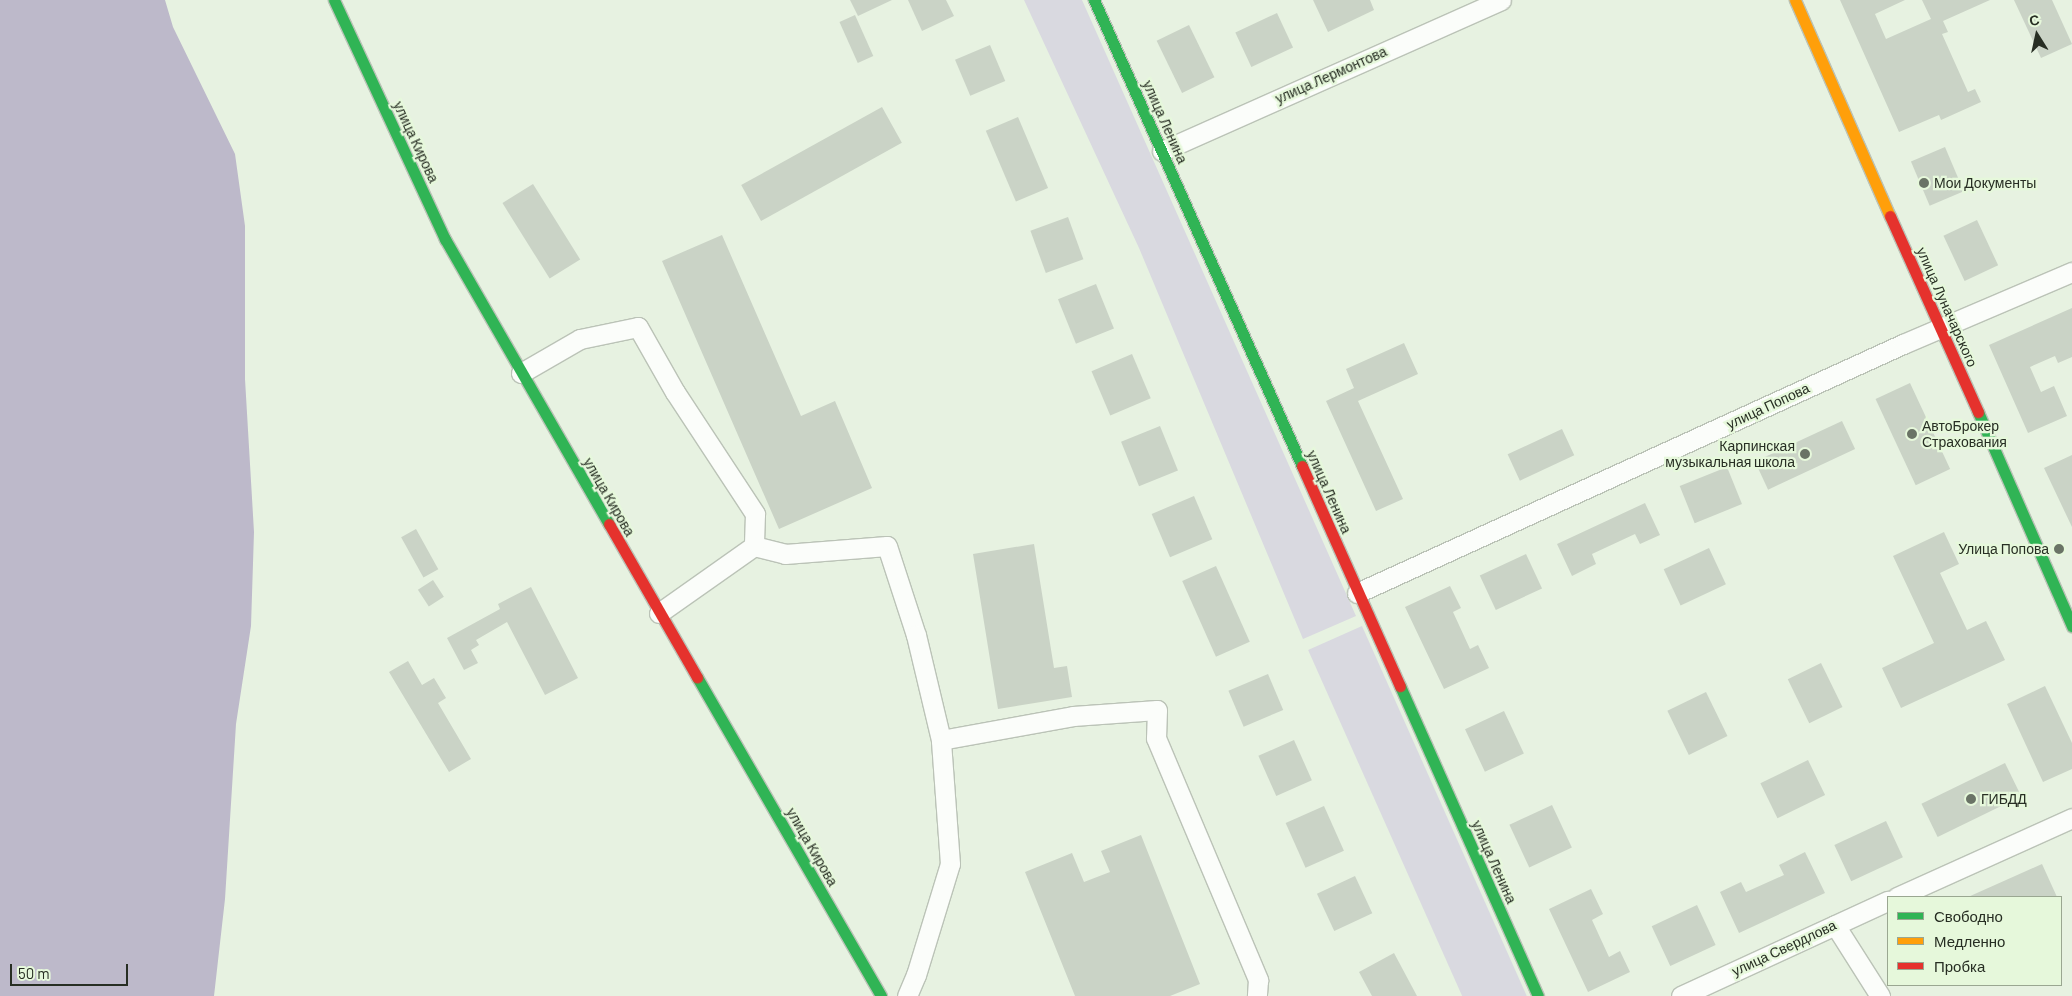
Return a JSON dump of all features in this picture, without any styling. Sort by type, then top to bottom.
[{"type":"street","name":"улица Кирова","points":[[334,0],[445,239],[881,996]]},
{"type":"street","name":"улица Ленина","points":[[1094,0],[1538,996]]},
{"type":"street","name":"улица Лермонтова","points":[[1162,151],[1501,0]]},
{"type":"street","name":"улица Луначарского","points":[[1795,0],[2072,626]]},
{"type":"street","name":"улица Попова","points":[[1357,593],[1940,328],[2072,272]]},
{"type":"street","points":[[521,373],[580,339],[638,327],[675,392],[755,514],[754,546]]},
{"type":"street","points":[[659,613],[754,546],[785,554],[887,546],[916,635],[941,740],[950,864],[916,975],[907,996]]},
{"type":"street","points":[[941,740],[1073,716],[1157,710],[1156,738],[1258,980],[1257,996]]},
{"type":"street","points":[[1899,896],[2072,818]]},
{"type":"street","name":"улица Свердлова","points":[[1681,996],[1887,901]]},
{"type":"street","points":[[1835,925],[1880,996]]},
{"type":"shaded area","points":[[0,0],[165,0],[173,27],[235,154],[245,226],[245,379],[254,532],[251,626],[236,724],[225,899],[214,996],[0,996]]},
{"type":"shaded area","points":[[1024,0],[1082,0],[1356,616],[1303,639],[1139,248]]},
{"type":"shaded area","points":[[1362,626],[1527,996],[1462,996],[1308,650]]},
{"type":"building","points":[[850,0],[892,0],[858,16]]},
{"type":"building","points":[[908,0],[946,0],[954,16],[922,31]]},
{"type":"building","points":[[1313,0],[1370,0],[1374,10],[1328,32]]},
{"type":"building","points":[[1840,0],[1905,0],[1875,14],[1886,39],[1931,19],[1922,0],[1990,0],[1943,21],[1948,32],[1942,34],[1968,92],[1975,89],[1981,102],[1941,120],[1939,115],[1899,132]]},
{"type":"building","points":[[2014,0],[2052,0],[2072,44],[2041,58]]},
{"type":"building","points":[[1277,13],[1293,47],[1251,67],[1235,32]]},
{"type":"building","points":[[855,15],[873,56],[858,63],[839,22]]},
{"type":"building","points":[[1189,25],[1214,77],[1182,93],[1157,41]]},
{"type":"building","points":[[990,45],[1005,81],[970,96],[955,60]]},
{"type":"building","points":[[882,107],[902,143],[761,221],[741,185]]},
{"type":"building","points":[[1018,117],[1048,188],[1016,202],[986,131]]},
{"type":"building","points":[[1945,147],[1964,191],[1930,206],[1911,161]]},
{"type":"building","points":[[533,184],[580,259],[550,279],[502,203]]},
{"type":"building","points":[[1068,217],[1083,259],[1046,273],[1030,231]]},
{"type":"building","points":[[1977,220],[1998,265],[1965,281],[1943,236]]},
{"type":"building","points":[[722,235],[801,416],[835,401],[872,488],[779,529],[662,261]]},
{"type":"building","points":[[1096,284],[1114,329],[1076,344],[1058,299]]},
{"type":"building","points":[[2072,308],[2072,357],[2058,363],[2055,356],[2030,367],[2041,392],[2054,386],[2067,416],[2028,433],[1989,345]]},
{"type":"building","points":[[1404,343],[1418,374],[1358,401],[1403,499],[1376,511],[1326,401],[1354,388],[1346,369]]},
{"type":"building","points":[[1132,354],[1151,398],[1110,415],[1091,371]]},
{"type":"building","name":"АвтоБрокер Страхования","points":[[1910,383],[1950,469],[1916,485],[1876,399]]},
{"type":"building","name":"Карпинская музыкальная школа","points":[[1842,421],[1855,449],[1768,490],[1755,462]]},
{"type":"building","points":[[1160,426],[1178,471],[1139,486],[1121,442]]},
{"type":"building","points":[[1562,429],[1574,455],[1520,481],[1508,454]]},
{"type":"building","points":[[2072,455],[2072,527],[2044,468]]},
{"type":"building","points":[[1727,467],[1742,504],[1695,523],[1680,486]]},
{"type":"building","points":[[1194,496],[1212,539],[1170,557],[1152,514]]},
{"type":"building","points":[[1645,503],[1660,535],[1640,544],[1635,534],[1592,554],[1596,564],[1572,576],[1557,544]]},
{"type":"building","points":[[416,529],[438,569],[423,577],[401,537]]},
{"type":"building","points":[[1944,532],[1959,564],[1940,573],[1967,630],[1986,621],[2005,660],[1901,708],[1882,668],[1934,643],[1893,556]]},
{"type":"building","points":[[1034,544],[1054,668],[1067,666],[1072,697],[998,709],[973,554]]},
{"type":"building","points":[[1709,548],[1726,584],[1681,605],[1664,569]]},
{"type":"building","points":[[1526,554],[1542,588],[1496,610],[1480,576]]},
{"type":"building","points":[[1216,566],[1250,642],[1216,657],[1182,581]]},
{"type":"building","points":[[433,580],[444,597],[429,607],[418,590]]},
{"type":"building","points":[[1450,586],[1461,608],[1453,612],[1470,649],[1478,645],[1489,668],[1444,689],[1405,607]]},
{"type":"building","points":[[531,587],[578,678],[545,695],[507,622],[476,640],[479,645],[471,650],[478,663],[464,670],[447,638],[500,609],[498,604]]},
{"type":"building","points":[[408,661],[422,685],[434,678],[446,698],[438,703],[471,759],[449,772],[389,672]]},
{"type":"building","points":[[1821,663],[1842,707],[1809,723],[1788,679]]},
{"type":"building","points":[[1268,674],[1283,710],[1244,727],[1228,691]]},
{"type":"building","points":[[2045,686],[2072,743],[2072,769],[2043,782],[2007,704]]},
{"type":"building","points":[[1706,692],[1727,736],[1689,755],[1667,711]]},
{"type":"building","points":[[1504,711],[1524,754],[1485,772],[1465,729]]},
{"type":"building","points":[[1294,740],[1312,780],[1276,796],[1258,756]]},
{"type":"building","points":[[1808,760],[1825,795],[1777,818],[1760,783]]},
{"type":"building","name":"ГИБДД","points":[[2005,763],[2021,796],[1938,837],[1921,804]]},
{"type":"building","points":[[1552,805],[1572,848],[1529,867],[1509,825]]},
{"type":"building","points":[[1324,806],[1344,851],[1306,868],[1286,823]]},
{"type":"building","points":[[1886,821],[1903,857],[1851,881],[1834,845]]},
{"type":"building","points":[[1141,835],[1200,984],[1170,996],[1075,996],[1025,872],[1072,853],[1084,882],[1110,872],[1101,851]]},
{"type":"building","points":[[1805,852],[1825,893],[1739,933],[1720,892],[1741,882],[1746,892],[1784,875],[1779,865]]},
{"type":"building","points":[[2042,864],[2057,896],[1970,896]]},
{"type":"building","points":[[1355,876],[1372,913],[1334,931],[1317,894]]},
{"type":"building","points":[[1591,889],[1603,914],[1592,920],[1609,957],[1620,951],[1630,972],[1588,992],[1549,909]]},
{"type":"building","points":[[1697,905],[1716,945],[1670,966],[1652,926]]},
{"type":"building","points":[[1394,953],[1417,996],[1372,996],[1359,972]]},
{"type":"traffic: fast","points":[[334,0],[445,239],[609,524]]},
{"type":"traffic: fast","points":[[1094,0],[1302,466]]},
{"type":"traffic: fast","points":[[1978,412],[2072,626]]},
{"type":"traffic: fast","points":[[697,677],[881,996]]},
{"type":"traffic: fast","points":[[1400,686],[1538,996]]},
{"type":"traffic: slow","points":[[1795,0],[1890,216]]},
{"type":"traffic: jam","points":[[1890,216],[1978,412]]},
{"type":"traffic: jam","points":[[1302,466],[1400,686]]},
{"type":"traffic: jam","points":[[609,524],[697,677]]},
{"type":"place","name":"Мои Документы","points":[[1924,183]]},
{"type":"place","name":"АвтоБрокер Страхования","points":[[1912,434]]},
{"type":"place","name":"Карпинская музыкальная школа","points":[[1805,454]]},
{"type":"place","name":"Улица Попова","points":[[2059,549]]},
{"type":"place","name":"ГИБДД","points":[[1971,799]]}]
